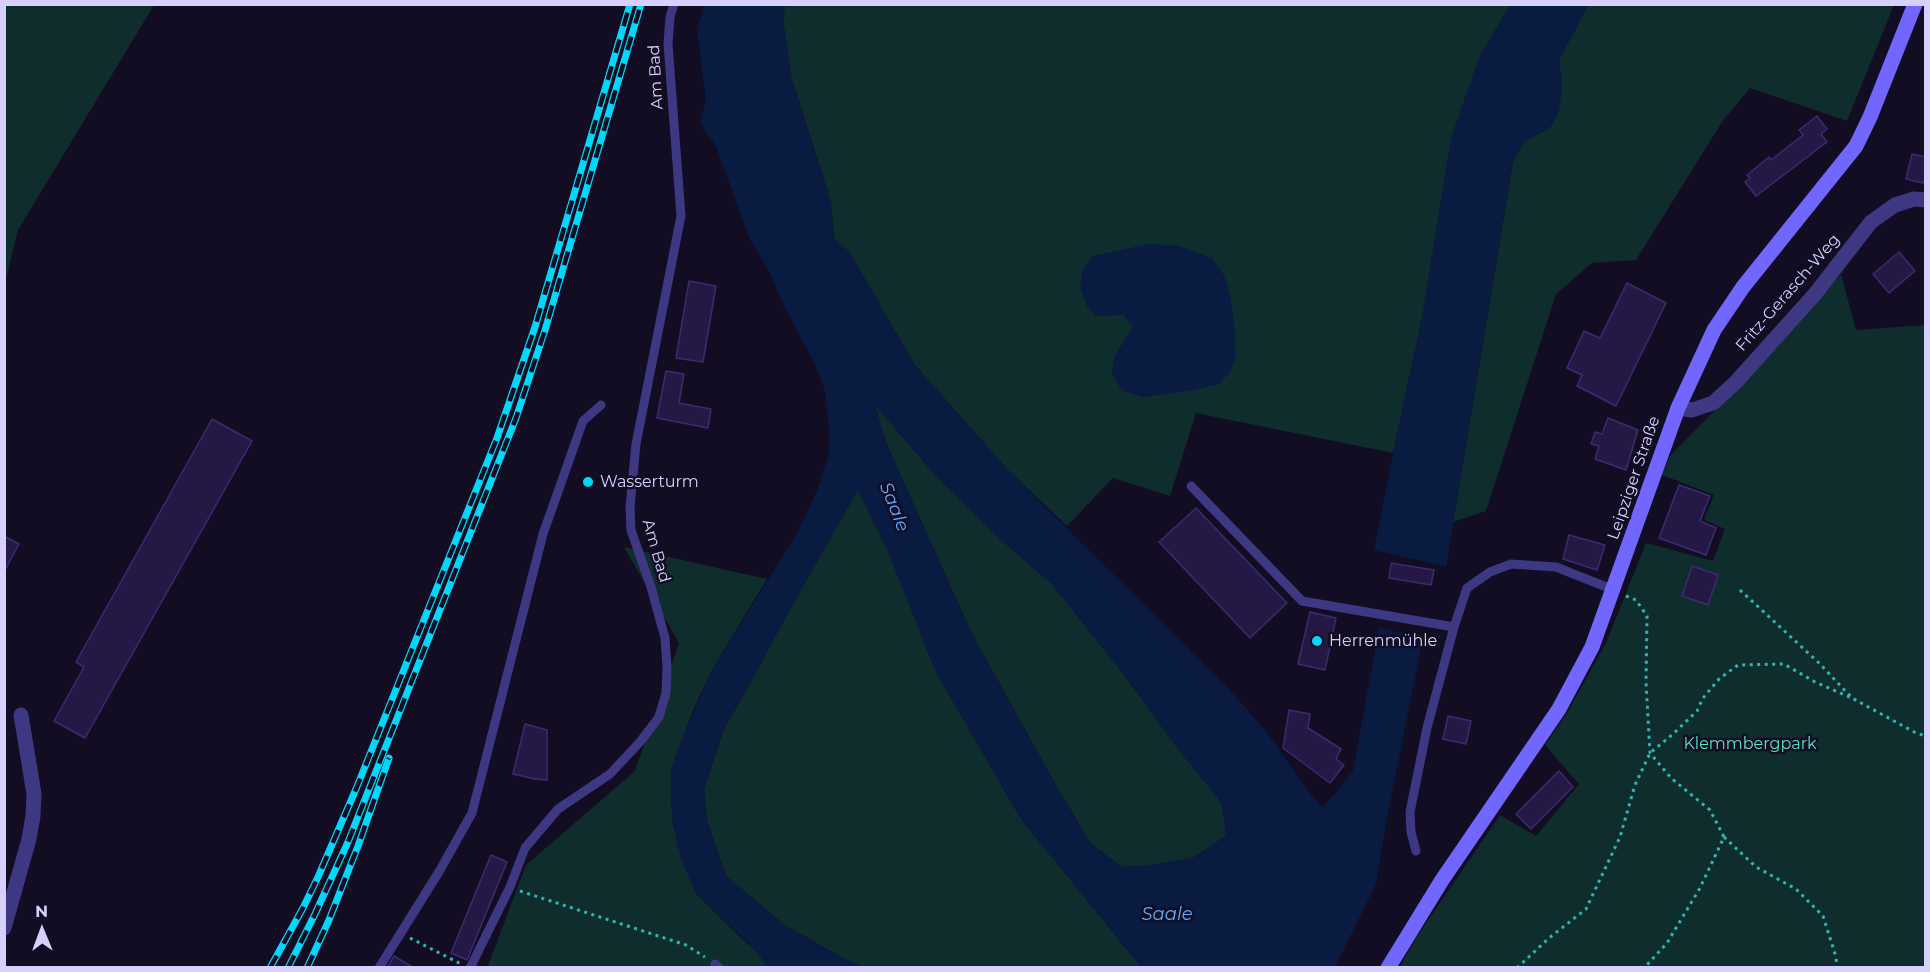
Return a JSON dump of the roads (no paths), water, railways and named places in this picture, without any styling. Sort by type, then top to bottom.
[{"type":"street","name":"Leipziger Straße","points":[[1388,968],[1443,880],[1559,709],[1592,647],[1678,408],[1714,330],[1743,287],[1856,146],[1870,117],[1915,4]]},
{"type":"street","name":"Fritz-Gerasch-Weg","points":[[1678,408],[1692,410],[1713,403],[1815,294],[1871,222],[1895,205],[1914,200],[1926,200]]},
{"type":"street","points":[[4,928],[29,839],[33,816],[34,794],[21,715]]},
{"type":"lane","name":"Am Bad","points":[[469,968],[510,887],[525,848],[558,809],[610,774],[640,742],[659,717],[666,693],[665,638],[651,587],[631,530],[630,507],[636,444],[681,216],[668,44],[670,17],[674,4]]},
{"type":"lane","points":[[379,968],[440,870],[472,813],[543,534],[582,421],[601,405]]},
{"type":"lane","points":[[1191,486],[1302,601],[1454,627]]},
{"type":"lane","points":[[1416,851],[1411,832],[1410,812],[1427,728],[1467,588],[1490,572],[1511,564],[1556,567],[1614,590]]},
{"type":"water","name":"Saale","points":[[704,5],[785,5],[783,20],[791,76],[831,202],[834,238],[850,253],[914,364],[1008,470],[1227,687],[1265,730],[1322,807],[1353,771],[1379,628],[1423,637],[1376,884],[1335,967],[1141,967],[1021,819],[936,672],[888,551],[858,490],[723,731],[704,789],[707,821],[726,876],[786,926],[864,967],[767,967],[759,954],[695,892],[681,859],[673,824],[671,772],[677,751],[713,668],[796,535],[817,491],[829,453],[825,391],[815,364],[783,304],[768,269],[749,237],[715,144],[700,123],[706,99],[697,31]],"holes":[[[875,405],[935,475],[1000,539],[1052,584],[1222,803],[1226,836],[1193,858],[1144,866],[1122,867],[1091,844],[971,632],[887,445]]]},
{"type":"water","points":[[1510,5],[1588,5],[1559,60],[1562,87],[1559,112],[1550,128],[1524,142],[1513,161],[1446,567],[1374,550],[1422,317],[1451,138],[1478,60]]},
{"type":"water","points":[[1149,244],[1179,246],[1212,258],[1224,275],[1231,299],[1235,357],[1230,372],[1219,384],[1144,397],[1122,391],[1112,374],[1114,357],[1133,326],[1123,315],[1096,316],[1086,305],[1080,285],[1083,270],[1092,256]]},
{"type":"railway","points":[[270,968],[318,877],[356,789],[497,438],[535,327],[630,4]]},
{"type":"railway","points":[[288,968],[348,842],[516,418],[545,330],[641,4]]},
{"type":"railway","points":[[307,968],[358,846],[389,758]]},
{"type":"place","name":"Wasserturm","points":[[588,482]]},
{"type":"place","name":"Herrenmühle","points":[[1317,641]]},
{"type":"park label","name":"Klemmbergpark","points":[[1750,744]]}]
